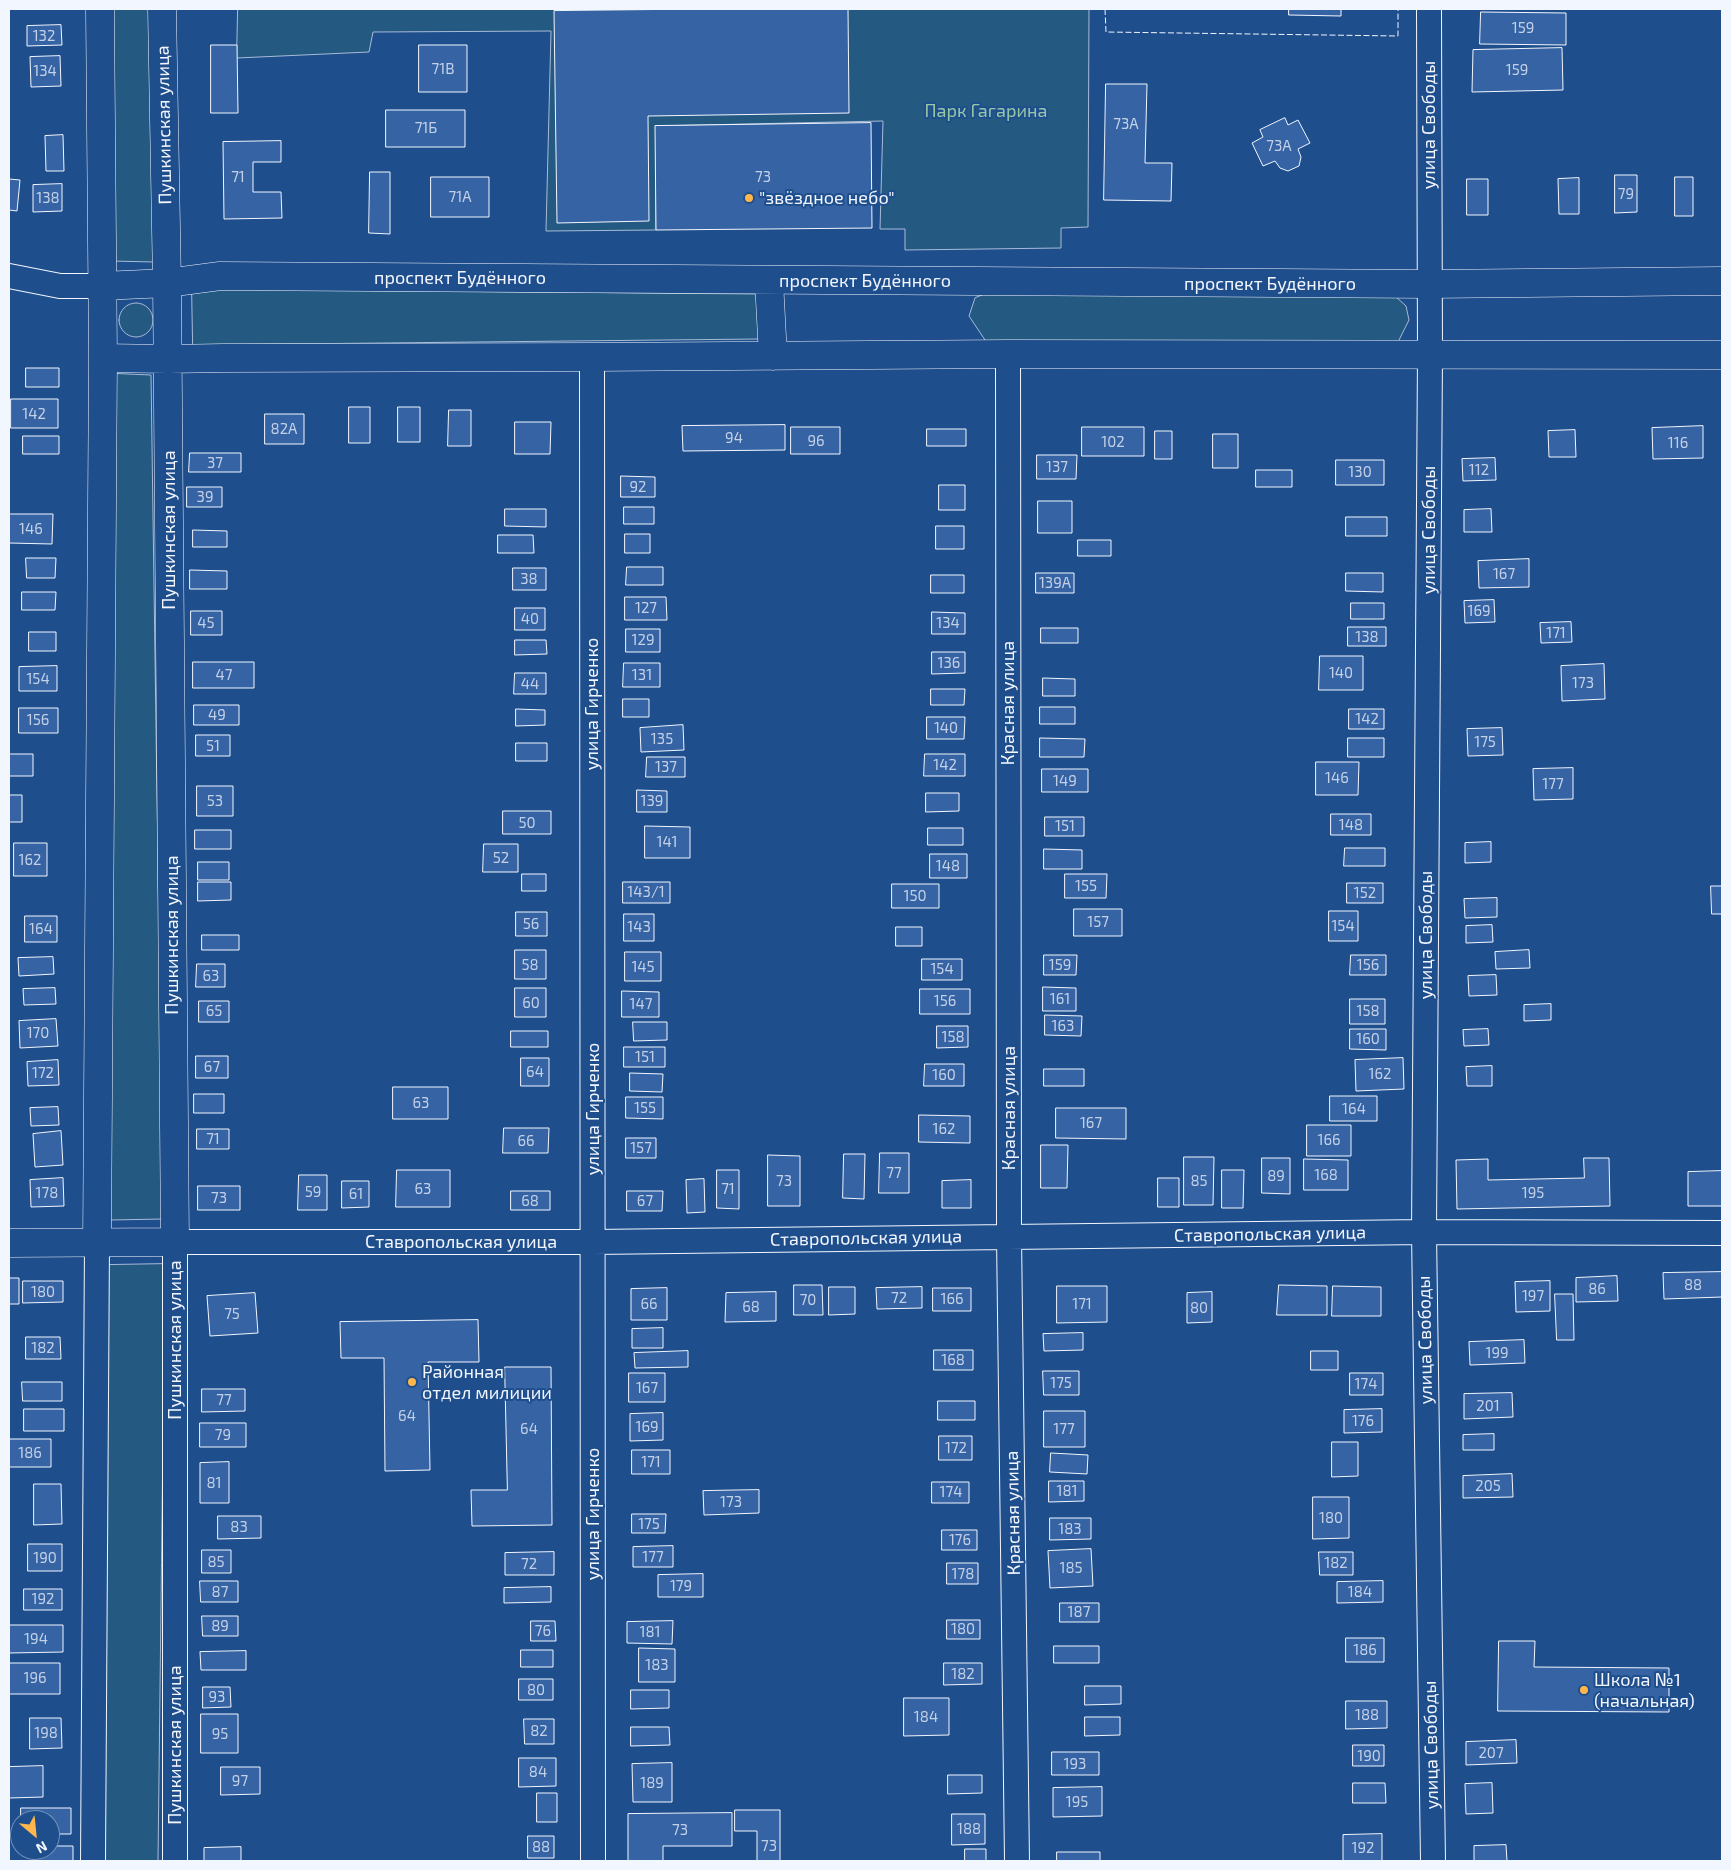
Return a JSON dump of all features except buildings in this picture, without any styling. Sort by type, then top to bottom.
[{"type":"main road","points":[[97,1243],[103,358],[100,9]]},
{"type":"main road","name":"Пушкинская улица","points":[[162,9],[168,359],[175,1242]]},
{"type":"main road","name":"проспект Будённого","points":[[102,286],[167,283],[220,276],[1429,284],[1722,281]]},
{"type":"main road","points":[[769,280],[773,356]]},
{"type":"main road","points":[[103,358],[1008,354],[1722,355]]},
{"type":"main road","name":"Ставропольская улица","points":[[9,1243],[175,1242]]},
{"type":"street","name":"улица Свободы","points":[[1429,9],[1430,355],[1424,1232],[1433,1861]]},
{"type":"street","name":"проспект Будённого","points":[[9,276],[60,286],[102,286]]},
{"type":"street","name":"Красная улица","points":[[1008,354],[1009,1236],[1017,1861]]},
{"type":"street","name":"улица Гирченко","points":[[592,357],[593,1861]]},
{"type":"street","name":"Ставропольская улица","points":[[175,1242],[593,1242],[1424,1232],[1722,1233]]},
{"type":"street","name":"Пушкинская улица","points":[[175,1242],[175,1861]]},
{"type":"street","points":[[93,1861],[97,1243]]},
{"type":"green space","points":[[108,9],[149,9],[154,262],[110,261]]},
{"type":"green space","name":"Парк Гагарина","points":[[238,9],[1089,9],[1088,227],[1061,228],[1061,248],[905,250],[905,229],[880,229],[883,121],[656,126],[656,230],[546,231],[551,31],[373,32],[369,52],[237,58]]},
{"type":"green space","points":[[192,289],[759,294],[759,339],[193,345]]},
{"type":"green space","points":[[993,291],[1395,296],[1406,306],[1409,320],[1398,342],[987,343],[969,316],[975,298]]},
{"type":"green space","points":[[136,303],[148,308],[153,320],[148,332],[136,337],[124,332],[119,320],[124,308]]},
{"type":"green space","points":[[104,373],[151,375],[163,1219],[111,1220]]},
{"type":"green space","points":[[165,1264],[158,1861],[105,1861],[107,1265]]},
{"type":"fence","points":[[1105,9],[1106,32],[1398,36],[1398,9]]},
{"type":"place","name":"\"звёздное небо\"","points":[[749,198]]},
{"type":"place","name":"Районная отдел милиции","points":[[412,1382]]},
{"type":"place","name":"Школа №1 (начальная)","points":[[1584,1690]]}]
